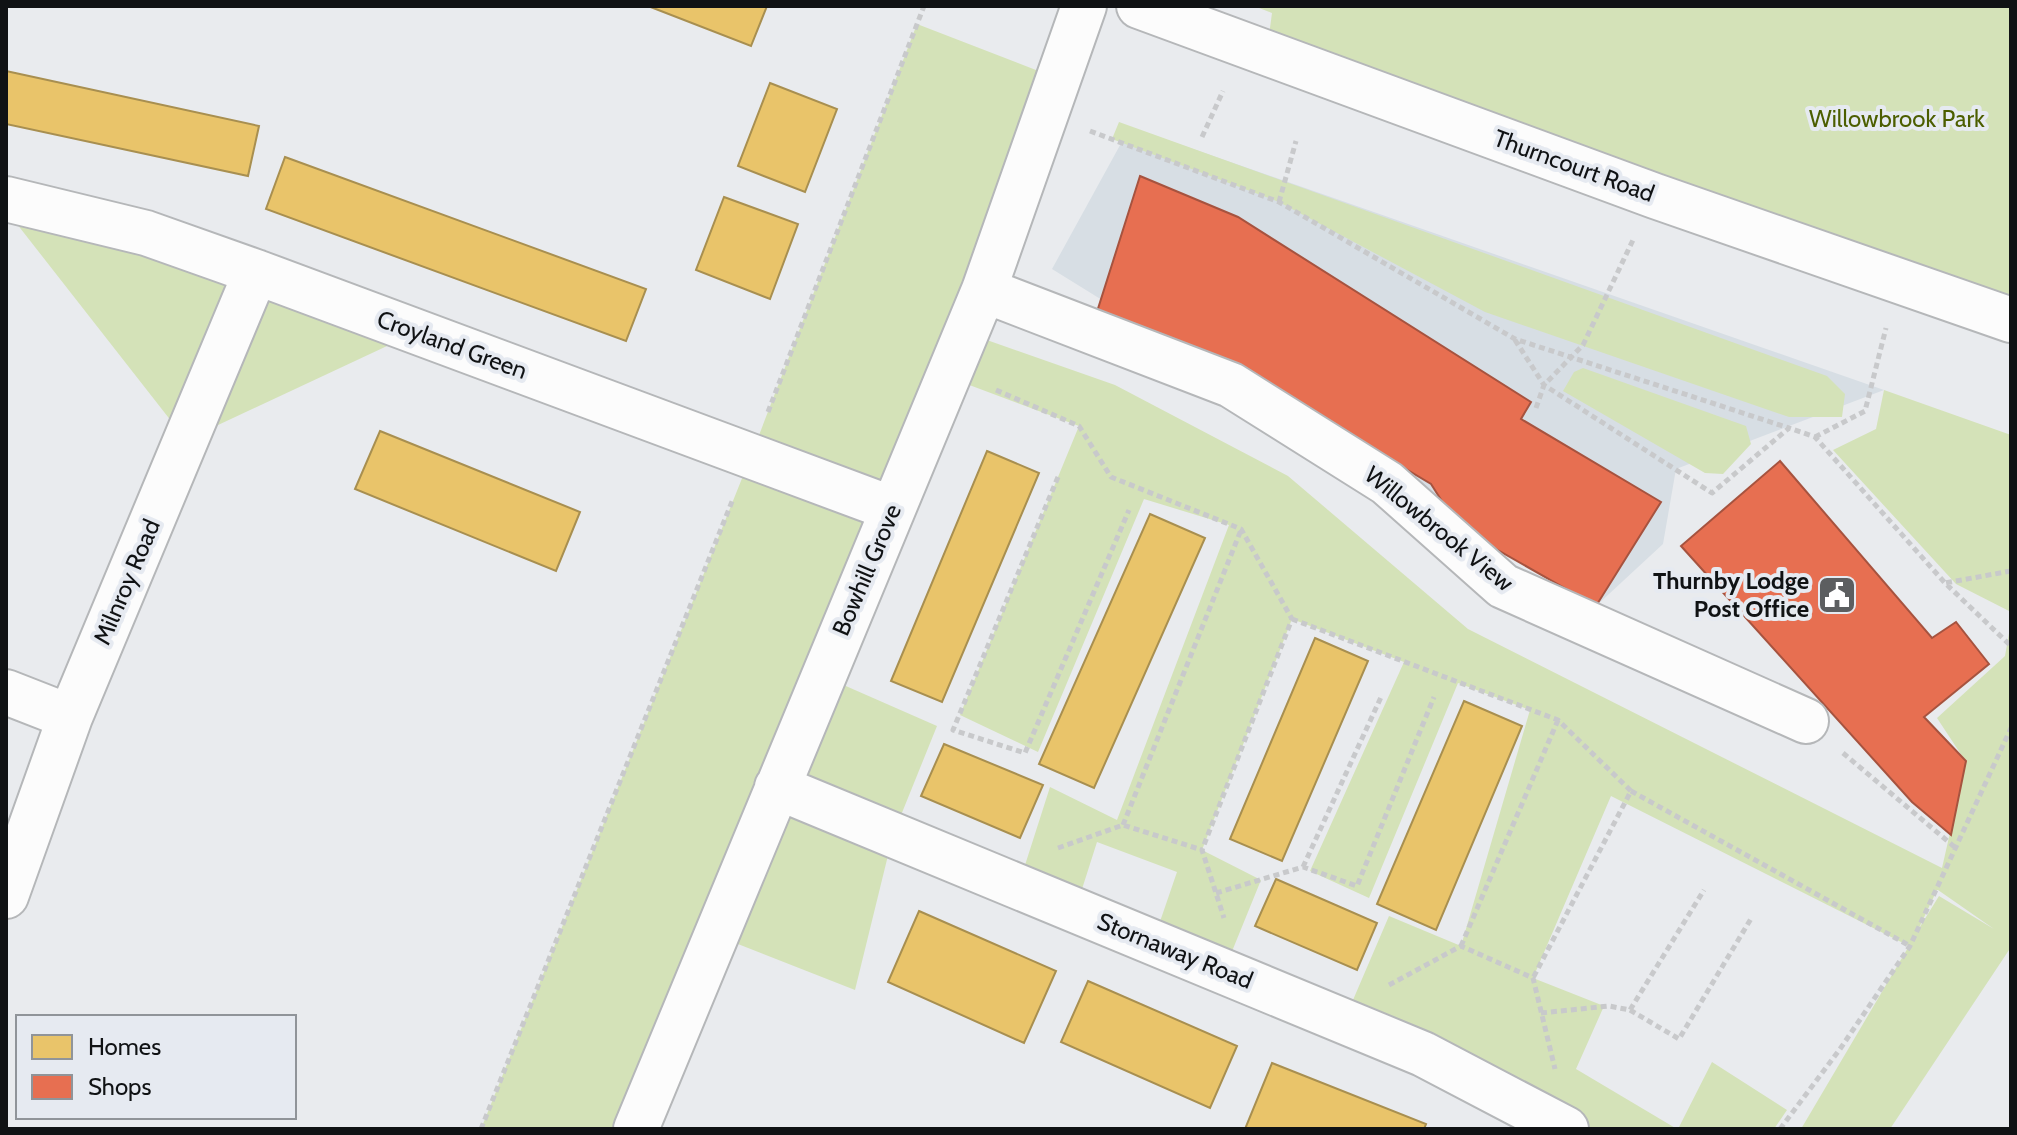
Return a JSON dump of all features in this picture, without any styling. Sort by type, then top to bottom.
[{"type":"street","name":"Bowhill Grove","points":[[636,1129],[984,290],[1084,6]]},
{"type":"street","name":"Thurncourt Road","points":[[1139,6],[1655,196],[2011,320]]},
{"type":"street","name":"Croyland Green","points":[[6,199],[146,233],[893,509]]},
{"type":"street","name":"Milnroy Road","points":[[6,896],[70,717],[256,272]]},
{"type":"street","name":"Willowbrook View","points":[[984,290],[1231,385],[1387,483],[1503,586],[1806,721]]},
{"type":"street","points":[[6,692],[70,717]]},
{"type":"street","name":"Stornaway Road","points":[[777,787],[1423,1054],[1556,1124]]},
{"type":"path","points":[[481,1129],[751,456],[924,6]]},
{"type":"path","points":[[1046,114],[1279,202],[1515,339],[1815,437],[1945,583],[2011,646]]},
{"type":"path","points":[[1279,202],[1296,141]]},
{"type":"path","points":[[1536,408],[1544,385],[1583,345],[1655,196]]},
{"type":"path","points":[[1815,437],[1865,411],[1898,281]]},
{"type":"path","points":[[1515,339],[1544,385],[1712,493],[1789,428]]},
{"type":"path","points":[[951,370],[1079,426],[1111,477],[1241,529],[1292,619],[1558,720],[1631,791],[1910,946]]},
{"type":"path","points":[[1058,477],[953,730],[1025,753],[1129,510]]},
{"type":"path","points":[[1123,825],[1241,529]]},
{"type":"path","points":[[1945,583],[2011,571]]},
{"type":"path","points":[[1224,971],[1233,944],[1202,850],[1292,619]]},
{"type":"path","points":[[1303,867],[1382,695]]},
{"type":"path","points":[[1216,893],[1303,867],[1357,886],[1434,697]]},
{"type":"path","points":[[1353,1025],[1363,999],[1461,946],[1558,720]]},
{"type":"path","points":[[1806,721],[1957,849]]},
{"type":"path","points":[[1780,1129],[1840,1049],[1910,946],[2011,728]]},
{"type":"path","points":[[1556,1124],[1560,1087],[1533,978],[1631,791]]},
{"type":"path","points":[[1018,887],[1029,859],[1123,825],[1202,850]]},
{"type":"path","points":[[1630,1010],[1704,890]]},
{"type":"path","points":[[1541,1013],[1609,1006],[1630,1010],[1679,1039],[1752,917]]},
{"type":"path","points":[[1461,946],[1533,978]]},
{"type":"shaded area","points":[[1130,127],[1884,390],[1676,469],[1663,544],[1596,606],[1052,269]]},
{"type":"green space","name":"Willowbrook Park","points":[[1254,6],[2011,6],[2011,304],[1268,43],[1272,13]]},
{"type":"green space","points":[[917,24],[1059,79],[823,676],[937,726],[893,835],[855,990],[715,935],[634,1129],[481,1129],[751,456]]},
{"type":"green space","points":[[1119,122],[1827,376],[1845,394],[1842,417],[1789,417],[1485,312],[1279,202],[1112,139]]},
{"type":"green space","points":[[6,210],[417,332],[186,440]]},
{"type":"green space","points":[[967,333],[1115,385],[1288,476],[1468,629],[1942,868],[1966,762],[1937,718],[2005,656],[2011,622],[2011,947],[1890,1129],[1801,1129],[1909,946],[1611,796],[1533,978],[1604,1006],[1576,1069],[1677,1129],[1539,1129],[1344,1021],[1389,916],[1461,946],[1530,710],[1458,683],[1369,898],[1310,871],[1404,662],[1292,619],[1202,850],[1261,880],[1224,971],[1153,942],[1177,872],[1097,842],[1075,911],[1018,887],[1050,787],[1117,820],[1229,525],[1144,499],[1038,752],[960,715],[1079,426],[948,377]],"holes":[[[1937,890],[1994,929],[1939,896],[1918,930]]]},
{"type":"green space","points":[[1583,368],[1746,426],[1751,444],[1723,474],[1705,473],[1563,391],[1574,372]]},
{"type":"green space","points":[[1884,390],[2011,435],[2011,612],[1956,584],[1833,450],[1876,429]]},
{"type":"green space","points":[[1712,1062],[1787,1110],[1774,1129],[1678,1129]]},
{"type":"building: Homes","points":[[648,6],[767,6],[751,46]]},
{"type":"building: Homes","points":[[6,71],[259,126],[248,176],[6,124]]},
{"type":"building: Homes","points":[[770,83],[837,109],[805,192],[738,166]]},
{"type":"building: Homes","points":[[285,157],[646,289],[626,341],[266,209]]},
{"type":"building: Homes","points":[[724,197],[798,224],[770,299],[696,270]]},
{"type":"building: Homes","points":[[380,431],[580,512],[556,571],[355,489]]},
{"type":"building: Homes","points":[[987,451],[1039,473],[942,702],[891,681]]},
{"type":"building: Homes","points":[[1150,514],[1205,538],[1094,788],[1039,764]]},
{"type":"building: Homes","points":[[1315,638],[1368,661],[1282,861],[1230,839]]},
{"type":"building: Homes","points":[[1464,701],[1522,726],[1436,930],[1377,904]]},
{"type":"building: Homes","points":[[944,744],[1043,785],[1020,838],[921,796]]},
{"type":"building: Homes","points":[[1276,879],[1377,923],[1357,970],[1255,926]]},
{"type":"building: Homes","points":[[919,911],[1056,971],[1024,1043],[888,982]]},
{"type":"building: Homes","points":[[1088,981],[1237,1046],[1210,1108],[1061,1042]]},
{"type":"building: Homes","points":[[1272,1063],[1426,1124],[1424,1129],[1245,1129]]},
{"type":"building: Shops","points":[[1140,176],[1238,217],[1531,402],[1521,419],[1661,502],[1596,606],[1459,528],[1431,484],[1236,368],[1096,315]]},
{"type":"building: Shops","points":[[1780,461],[1932,638],[1956,622],[1989,664],[1924,717],[1966,761],[1951,835],[1912,802],[1681,546]]},
{"type":"place","name":"Thurnby Lodge Post Office","points":[[1837,595]]}]
